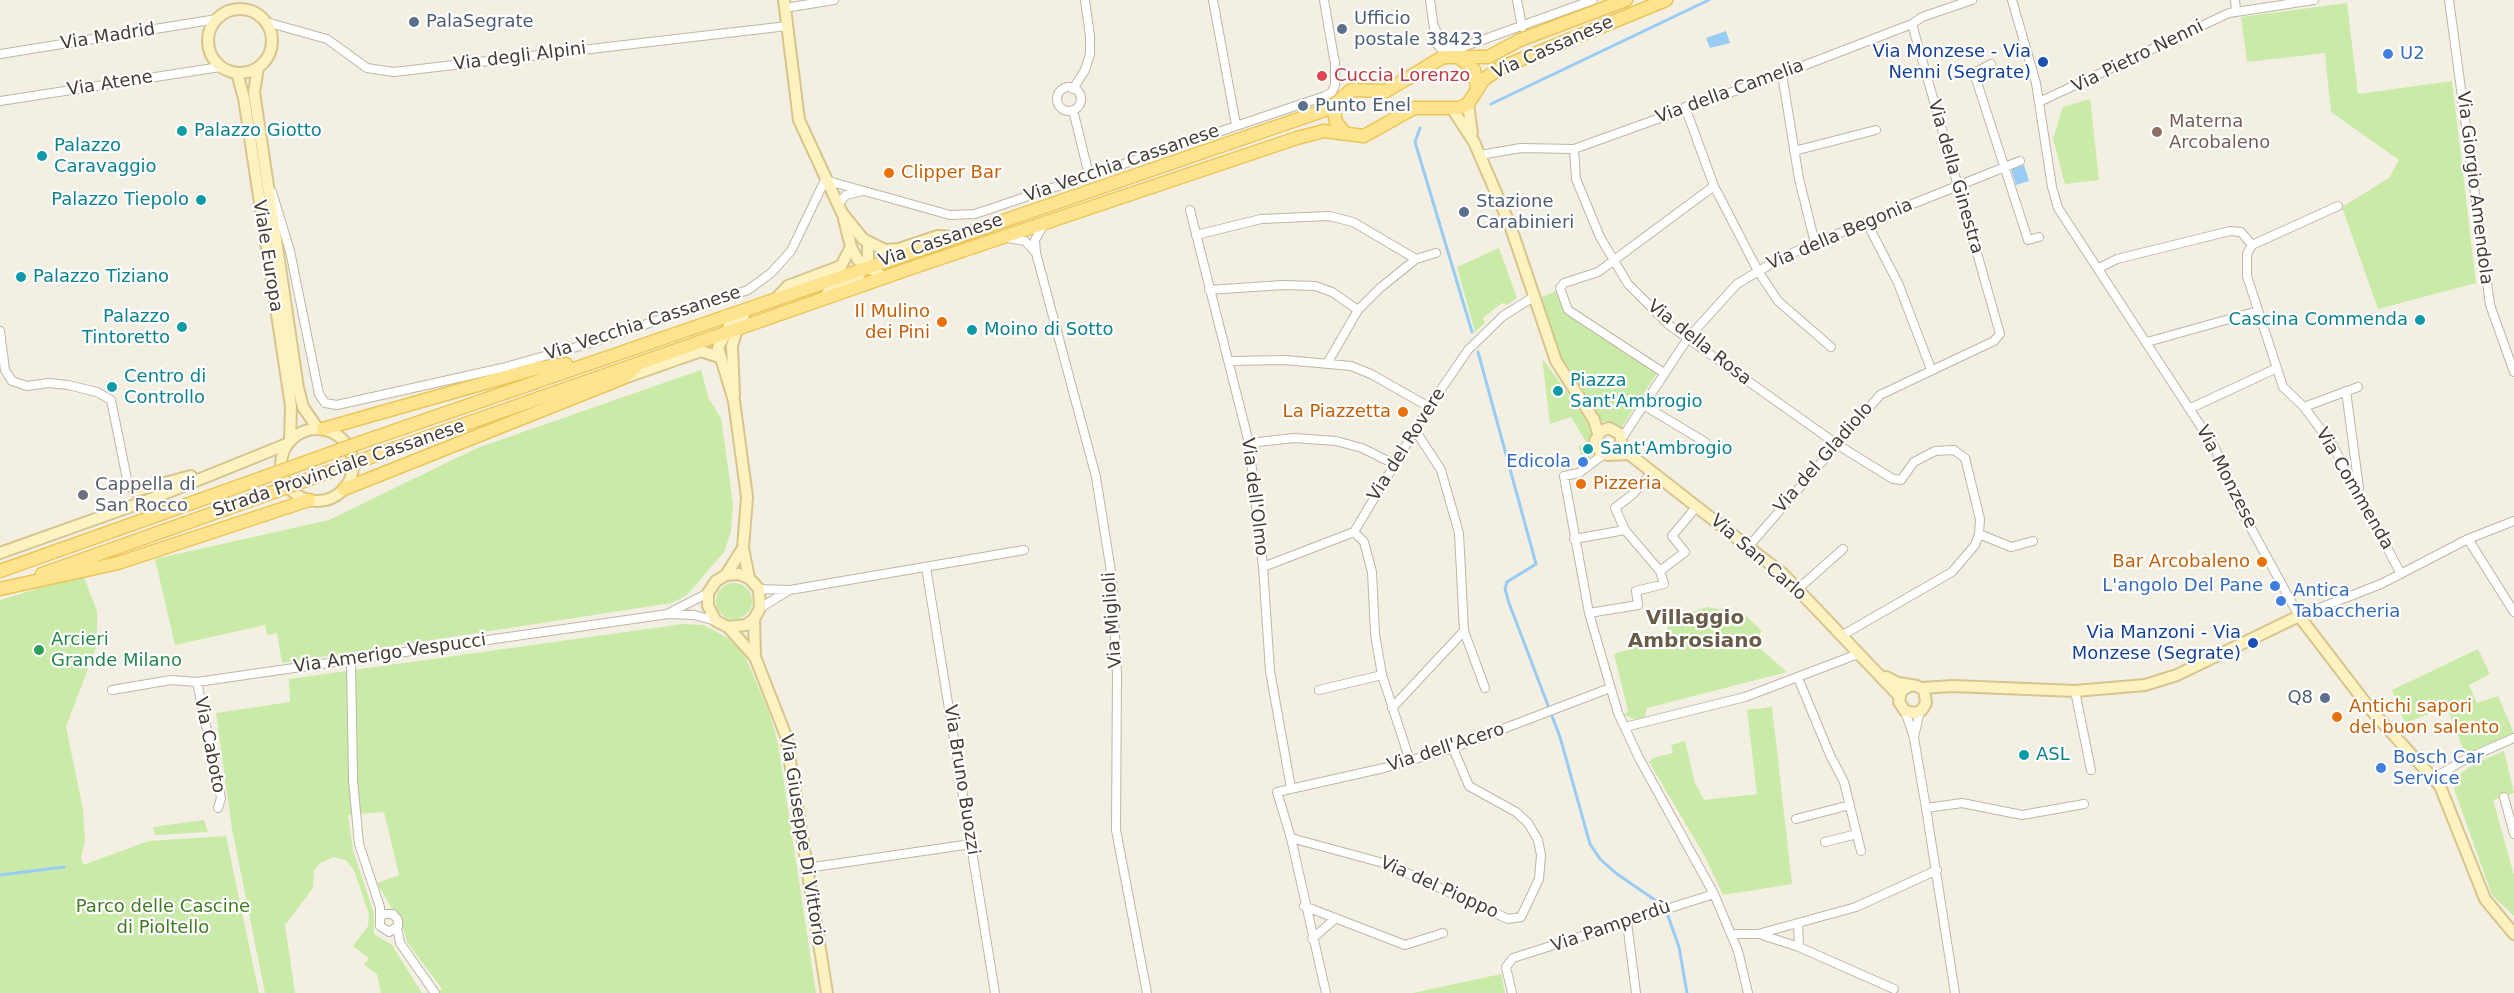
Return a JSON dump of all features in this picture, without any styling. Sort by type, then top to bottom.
[{"type":"main road","name":"Via Cassanese","points":[[542,378],[1325,110],[1351,90],[1386,91],[1452,56],[1488,57],[1520,40],[1626,0]]},
{"type":"main road","name":"Via Cassanese","points":[[576,385],[884,277],[1310,134],[1331,131],[1358,136],[1369,134],[1406,111],[1421,106],[1453,110],[1468,104],[1477,88],[1490,74],[1503,66],[1666,0]]},
{"type":"main road","name":"Via Cassanese","points":[[1452,56],[1472,67],[1476,76],[1477,88]]},
{"type":"main road","points":[[1339,101],[1335,116],[1345,133]]},
{"type":"main road","points":[[321,429],[534,369],[597,359]]},
{"type":"main road","points":[[344,489],[623,378],[641,362]]},
{"type":"main road","name":"Strada Provinciale Cassanese","points":[[0,571],[542,378]]},
{"type":"main road","name":"Strada Provinciale Cassanese","points":[[0,589],[576,385]]},
{"type":"main road","points":[[0,589],[118,562],[309,500]]},
{"type":"street","points":[[231,0],[210,31],[208,44],[212,57],[220,67],[237,74],[258,68]]},
{"type":"street","points":[[243,0],[252,12]]},
{"type":"street","points":[[834,0],[785,4],[799,120],[825,180],[840,208],[868,243],[892,250],[934,237],[952,237]]},
{"type":"street","points":[[1073,89],[1085,70],[1090,54],[1085,0]]},
{"type":"street","points":[[1214,0],[1236,125]]},
{"type":"street","points":[[1324,0],[1341,87],[1339,101]]},
{"type":"street","points":[[1430,0],[1436,43],[1452,56]]},
{"type":"street","points":[[1516,0],[1522,27]]},
{"type":"street","points":[[1434,26],[1441,43],[1456,48],[1522,27],[1581,2],[1593,0]]},
{"type":"street","name":"Via della Camelia","points":[[1480,155],[1521,148],[1574,149],[1685,107],[1782,74],[1912,24],[1922,17],[1972,0]]},
{"type":"street","name":"Via Monzese","points":[[2012,0],[2026,42],[2039,102],[2054,198],[2218,453],[2240,508],[2299,616],[2371,710],[2434,778],[2447,798],[2481,892],[2514,934]]},
{"type":"street","points":[[2235,0],[2236,11]]},
{"type":"street","name":"Via Pietro Nenni","points":[[2039,102],[2236,11],[2314,0]]},
{"type":"street","name":"Via Giorgio Amendola","points":[[2449,0],[2490,305],[2514,372]]},
{"type":"street","points":[[221,16],[239,9],[252,12],[266,21]]},
{"type":"street","name":"Via Madrid","points":[[0,54],[221,16]]},
{"type":"street","name":"Via degli Alpini","points":[[266,21],[327,39],[367,68],[380,72],[495,61],[787,26]]},
{"type":"street","name":"Viale Europa","points":[[266,21],[272,33],[272,47],[267,59],[258,68],[254,92],[298,388],[303,407],[321,429]]},
{"type":"street","name":"Via della Ginestra","points":[[1912,24],[1956,185],[2000,330]]},
{"type":"street","name":"Via Vecchia Cassanese","points":[[267,180],[280,212],[290,251],[319,394],[325,403],[333,405],[502,368],[587,344],[748,290],[771,273],[791,251],[825,180],[871,191],[950,215],[975,214],[1329,94],[1335,86],[1335,61]]},
{"type":"street","points":[[1991,64],[1974,73],[2028,240],[2039,237]]},
{"type":"street","name":"Via Atene","points":[[0,101],[220,67]]},
{"type":"street","name":"Viale Europa","points":[[237,74],[244,98],[291,406],[289,442]]},
{"type":"street","points":[[1782,74],[1794,151],[1815,243]]},
{"type":"street","points":[[1073,89],[1081,98],[1080,104],[1073,110],[1063,109],[1058,100],[1062,90],[1073,89]]},
{"type":"street","points":[[0,91],[12,99]]},
{"type":"street","points":[[1468,104],[1474,142]]},
{"type":"street","points":[[1685,107],[1714,186],[1758,270],[1778,301],[1831,347]]},
{"type":"street","points":[[1073,110],[1089,176]]},
{"type":"street","points":[[1453,110],[1474,142]]},
{"type":"street","points":[[1794,151],[1876,130]]},
{"type":"street","name":"Via San Carlo","points":[[1474,142],[1513,232],[1556,361],[1594,420],[1629,454],[1749,546],[1798,589],[1899,696]]},
{"type":"street","name":"Via della Rosa","points":[[1574,149],[1576,179],[1584,204],[1613,262],[1644,301],[1688,338],[1838,445],[1896,480],[1902,478],[1912,464],[1925,455],[1941,450],[1959,453],[1968,464],[1980,519],[1979,534]]},
{"type":"street","name":"Via della Begonia","points":[[1613,438],[1631,425],[1688,338],[1713,307],[1737,284],[1758,270],[1815,243],[2004,165],[2020,161]]},
{"type":"street","points":[[1665,373],[1575,315],[1564,304],[1561,285],[1588,277],[1613,262],[1714,186]]},
{"type":"street","points":[[871,191],[846,195],[840,208],[851,247],[858,260],[865,267],[884,277]]},
{"type":"street","points":[[2099,268],[2117,259],[2229,231],[2241,232],[2252,245],[2338,206]]},
{"type":"street","name":"Via dell'Olmo","points":[[1190,210],[1250,444],[1263,567],[1270,671],[1291,788]]},
{"type":"street","points":[[1196,235],[1261,219],[1329,216],[1353,222],[1416,259]]},
{"type":"street","points":[[1036,253],[1035,240],[1045,223]]},
{"type":"street","points":[[1867,223],[1898,284],[1931,369]]},
{"type":"street","points":[[1000,238],[1021,240],[1031,245],[1036,253]]},
{"type":"street","points":[[824,298],[830,291],[855,280],[865,267],[868,243]]},
{"type":"street","name":"Via Commenda","points":[[2252,245],[2247,252],[2246,269],[2284,390],[2304,407],[2333,446],[2401,574]]},
{"type":"street","points":[[734,401],[718,348],[724,333],[734,319],[768,307],[788,286],[841,266],[851,247]]},
{"type":"street","name":"Via Miglioli","points":[[1036,253],[1096,477],[1111,570],[1117,674],[1116,830],[1147,993]]},
{"type":"street","points":[[1328,362],[1358,310],[1395,275],[1416,259],[1436,253]]},
{"type":"street","points":[[1209,290],[1283,285],[1316,286],[1332,292],[1358,310]]},
{"type":"street","name":"Via del Rovere","points":[[1354,531],[1429,407],[1468,350],[1485,332],[1535,296]]},
{"type":"street","points":[[2147,342],[2258,311]]},
{"type":"street","points":[[701,323],[724,333],[732,346]]},
{"type":"street","points":[[737,329],[732,346],[734,401],[747,497],[743,548],[749,578]]},
{"type":"street","name":"Via del Gladiolo","points":[[1749,546],[1880,395],[1996,340],[2000,330]]},
{"type":"street","points":[[0,331],[4,370],[12,381],[27,386],[68,385],[97,392],[111,400],[128,484],[135,491],[246,460]]},
{"type":"street","points":[[623,378],[701,351],[719,357]]},
{"type":"street","points":[[1229,361],[1328,362],[1364,370],[1429,407]]},
{"type":"street","points":[[2190,408],[2277,368]]},
{"type":"street","name":"Via Commenda","points":[[2304,407],[2358,387]]},
{"type":"street","points":[[2346,391],[2360,493]]},
{"type":"street","points":[[1645,406],[1706,442]]},
{"type":"street","points":[[0,553],[146,501],[289,442],[304,431],[321,429],[340,438],[351,453],[352,472],[344,489],[325,500],[309,500],[291,491],[283,478],[281,458],[289,442]]},
{"type":"street","points":[[1415,430],[1440,470],[1460,533],[1464,631],[1485,687]]},
{"type":"street","points":[[1250,444],[1289,438],[1336,441],[1362,448],[1394,465]]},
{"type":"street","points":[[1599,454],[1595,441],[1613,438]]},
{"type":"street","points":[[1613,438],[1579,473],[1564,476],[1589,613],[1610,688],[1624,727],[1714,894],[1731,934],[1748,993]]},
{"type":"street","points":[[1589,613],[1638,605],[1636,591],[1664,584],[1660,570],[1625,530],[1615,508],[1633,494],[1652,472]]},
{"type":"street","points":[[1660,570],[1685,552],[1672,536],[1697,506]]},
{"type":"street","points":[[1955,993],[1914,738],[1905,711],[1899,705],[1899,696],[1903,688],[1920,690],[1960,687],[2075,691],[2136,686],[2171,678],[2299,616],[2401,574],[2471,538],[2514,521]]},
{"type":"street","points":[[1574,539],[1625,530]]},
{"type":"street","points":[[1263,567],[1354,531],[1364,542],[1372,572],[1375,634],[1382,675],[1410,761]]},
{"type":"street","points":[[1841,636],[1952,573],[1975,545],[1979,534],[2011,547],[2033,541]]},
{"type":"street","points":[[2471,538],[2514,612]]},
{"type":"street","points":[[716,621],[708,606],[708,593],[713,584],[726,575],[743,548]]},
{"type":"street","points":[[1798,589],[1843,549]]},
{"type":"street","points":[[759,589],[790,590],[1024,550]]},
{"type":"street","name":"Via Bruno Buozzi","points":[[926,567],[995,993]]},
{"type":"street","points":[[726,575],[739,574],[749,578],[759,589],[760,608]]},
{"type":"street","points":[[728,627],[740,627],[754,619],[760,608],[790,590]]},
{"type":"street","name":"Via Amerigo Vespucci","points":[[668,614],[708,593]]},
{"type":"street","name":"Via Amerigo Vespucci","points":[[112,690],[171,680],[197,682],[668,614],[694,615],[716,621]]},
{"type":"street","name":"Via Giuseppe Di Vittorio","points":[[754,619],[755,657]]},
{"type":"street","name":"Via Giuseppe Di Vittorio","points":[[716,621],[728,627],[755,657],[785,732],[827,993]]},
{"type":"street","points":[[1392,708],[1464,631]]},
{"type":"street","points":[[1624,727],[1744,697],[1858,654]]},
{"type":"street","points":[[351,660],[355,815],[363,858],[379,904],[380,926],[400,943],[435,993]]},
{"type":"street","name":"Via San Carlo","points":[[1878,672],[1894,682],[1920,690]]},
{"type":"street","points":[[1319,690],[1382,675]]},
{"type":"street","points":[[1798,678],[1830,755],[1844,782],[1862,851]]},
{"type":"street","name":"Via Caboto","points":[[197,682],[221,798],[218,808]]},
{"type":"street","name":"Via dell'Acero","points":[[1291,838],[1277,792],[1410,761],[1453,748],[1610,688]]},
{"type":"street","points":[[1905,711],[1912,713],[1926,706],[1920,690]]},
{"type":"street","points":[[2075,691],[2091,770]]},
{"type":"street","points":[[1914,738],[1920,711]]},
{"type":"street","points":[[2434,778],[2464,760],[2514,738]]},
{"type":"street","name":"Via del Pioppo","points":[[1291,838],[1388,864],[1508,919],[1517,919],[1523,915],[1538,883],[1541,860],[1538,840],[1531,827],[1516,812],[1469,786],[1453,748]]},
{"type":"street","points":[[2504,797],[2514,834]]},
{"type":"street","points":[[1926,808],[1962,803],[2022,815],[2084,804]]},
{"type":"street","points":[[1796,819],[1850,805]]},
{"type":"street","points":[[1825,842],[1857,834]]},
{"type":"street","points":[[1291,838],[1304,906],[1326,993]]},
{"type":"street","points":[[807,868],[971,844]]},
{"type":"street","points":[[1731,934],[1758,934],[1856,907],[1937,870]]},
{"type":"street","name":"Via Pamperdù","points":[[1512,993],[1506,967],[1508,962],[1627,923],[1669,906],[1714,894]]},
{"type":"street","points":[[379,904],[398,920],[400,943]]},
{"type":"street","points":[[1304,906],[1405,945],[1443,933]]},
{"type":"street","points":[[380,918],[384,914],[391,913]]},
{"type":"street","points":[[1312,939],[1336,918]]},
{"type":"street","points":[[1627,923],[1636,993]]},
{"type":"street","name":"Via Monzese","points":[[2504,923],[2514,929]]},
{"type":"street","points":[[1798,924],[1799,947]]},
{"type":"street","points":[[388,932],[397,928]]},
{"type":"street","points":[[1758,934],[1799,947],[1894,989]]},
{"type":"green space","points":[[2347,3],[2358,94],[2452,81],[2476,283],[2378,309],[2342,207],[2389,178],[2399,160],[2331,112],[2325,53],[2247,62],[2241,17]]},
{"type":"green space","points":[[2090,99],[2099,180],[2065,184],[2053,139],[2063,107]]},
{"type":"green space","points":[[1499,248],[1517,298],[1507,305],[1502,303],[1483,318],[1485,323],[1475,332],[1457,267]]},
{"type":"green space","points":[[1556,291],[1563,308],[1570,316],[1657,373],[1622,427],[1610,421],[1602,421],[1559,358],[1542,297]]},
{"type":"green space","points":[[1542,358],[1595,431],[1591,440],[1593,455],[1580,464],[1576,459],[1582,456],[1578,447],[1586,442],[1571,417],[1550,424]]},
{"type":"green space","points":[[701,370],[709,399],[721,418],[733,504],[731,532],[724,552],[687,595],[672,603],[282,663],[277,633],[267,635],[265,625],[175,645],[155,559],[329,520],[477,448]]},
{"type":"green space","name":"Parco delle Cascine di Pioltello","points":[[83,575],[97,611],[97,645],[66,727],[83,809],[85,841],[81,857],[83,865],[149,841],[226,836],[259,993],[0,993],[0,600]]},
{"type":"green space","points":[[734,583],[747,588],[752,601],[747,614],[734,619],[721,614],[716,601],[721,588]]},
{"type":"green space","points":[[1708,607],[1744,614],[1762,631],[1753,642],[1787,672],[1647,708],[1645,717],[1635,719],[1623,715],[1628,711],[1614,654],[1670,638],[1665,620]]},
{"type":"green space","points":[[683,624],[704,625],[731,640],[746,658],[770,715],[778,743],[816,993],[438,993],[442,989],[407,942],[403,928],[377,883],[399,875],[384,812],[348,815],[353,850],[374,914],[374,934],[392,945],[422,993],[381,993],[377,974],[364,965],[369,958],[353,946],[368,926],[369,914],[354,870],[346,860],[333,857],[319,864],[314,870],[313,888],[285,925],[295,993],[265,993],[232,829],[216,713],[290,702],[289,679]]},
{"type":"green space","points":[[2478,649],[2490,674],[2469,685],[2477,703],[2498,696],[2514,733],[2465,754],[2447,707],[2405,723],[2392,690]]},
{"type":"green space","points":[[1772,707],[1792,884],[1723,895],[1704,855],[1649,762],[1653,758],[1673,753],[1671,745],[1685,741],[1695,783],[1704,800],[1757,794],[1747,710]]},
{"type":"green space","points":[[2504,751],[2514,793],[2493,800],[2514,875],[2514,916],[2492,895],[2454,789],[2461,773],[2476,763]]},
{"type":"green space","points":[[204,820],[208,832],[155,835],[153,827]]},
{"type":"green space","points":[[1501,974],[1505,993],[1413,993]]},
{"type":"water","points":[[1726,31],[1730,43],[1710,48],[1706,38]]},
{"type":"water","points":[[2024,165],[2029,181],[2016,185],[2011,169]]},
{"type":"waterway","points":[[1491,104],[1709,0]]},
{"type":"waterway","points":[[1420,128],[1415,142],[1472,332]]},
{"type":"waterway","points":[[1478,352],[1536,564],[1507,582],[1505,589],[1509,603],[1560,737],[1590,844],[1600,859],[1617,874],[1655,900],[1667,913],[1679,947],[1687,993]]},
{"type":"waterway","points":[[0,875],[64,867]]},
{"type":"place","name":"PalaSegrate","points":[[414,22]]},
{"type":"place","name":"Ufficio postale 38423","points":[[1342,29]]},
{"type":"place","name":"U2","points":[[2388,54]]},
{"type":"place","name":"Via Monzese - Via Nenni (Segrate)","points":[[2043,62]]},
{"type":"place","name":"Cuccia Lorenzo","points":[[1322,76]]},
{"type":"place","name":"Punto Enel","points":[[1303,106]]},
{"type":"place","name":"Palazzo Giotto","points":[[182,131]]},
{"type":"place","name":"Materna Arcobaleno","points":[[2157,132]]},
{"type":"place","name":"Palazzo Caravaggio","points":[[42,156]]},
{"type":"place","name":"Clipper Bar","points":[[889,173]]},
{"type":"place","name":"Palazzo Tiepolo","points":[[201,200]]},
{"type":"place","name":"Stazione Carabinieri","points":[[1464,212]]},
{"type":"place","name":"Palazzo Tiziano","points":[[21,277]]},
{"type":"place","name":"Cascina Commenda","points":[[2420,320]]},
{"type":"place","name":"Il Mulino dei Pini","points":[[942,322]]},
{"type":"place","name":"Palazzo Tintoretto","points":[[182,327]]},
{"type":"place","name":"Moino di Sotto","points":[[972,330]]},
{"type":"place","name":"Centro di Controllo","points":[[112,387]]},
{"type":"place","name":"Piazza Sant'Ambrogio","points":[[1558,391]]},
{"type":"place","name":"La Piazzetta","points":[[1403,412]]},
{"type":"place","name":"Sant'Ambrogio","points":[[1588,449]]},
{"type":"place","name":"Edicola","points":[[1583,462]]},
{"type":"place","name":"Pizzeria","points":[[1581,484]]},
{"type":"place","name":"Cappella di San Rocco","points":[[83,495]]},
{"type":"place","name":"Bar Arcobaleno","points":[[2262,562]]},
{"type":"place","name":"L'angolo Del Pane","points":[[2275,586]]},
{"type":"place","name":"Antica Tabaccheria","points":[[2281,601]]},
{"type":"place","name":"Via Manzoni - Via Monzese (Segrate)","points":[[2253,643]]},
{"type":"place","name":"Arcieri Grande Milano","points":[[39,650]]},
{"type":"place","name":"Q8","points":[[2325,698]]},
{"type":"place","name":"Antichi sapori del buon salento","points":[[2337,717]]},
{"type":"place","name":"ASL","points":[[2024,755]]},
{"type":"place","name":"Bosch Car Service","points":[[2381,768]]},
{"type":"district","name":"Villaggio Ambrosiano","points":[[1695,630]]}]
